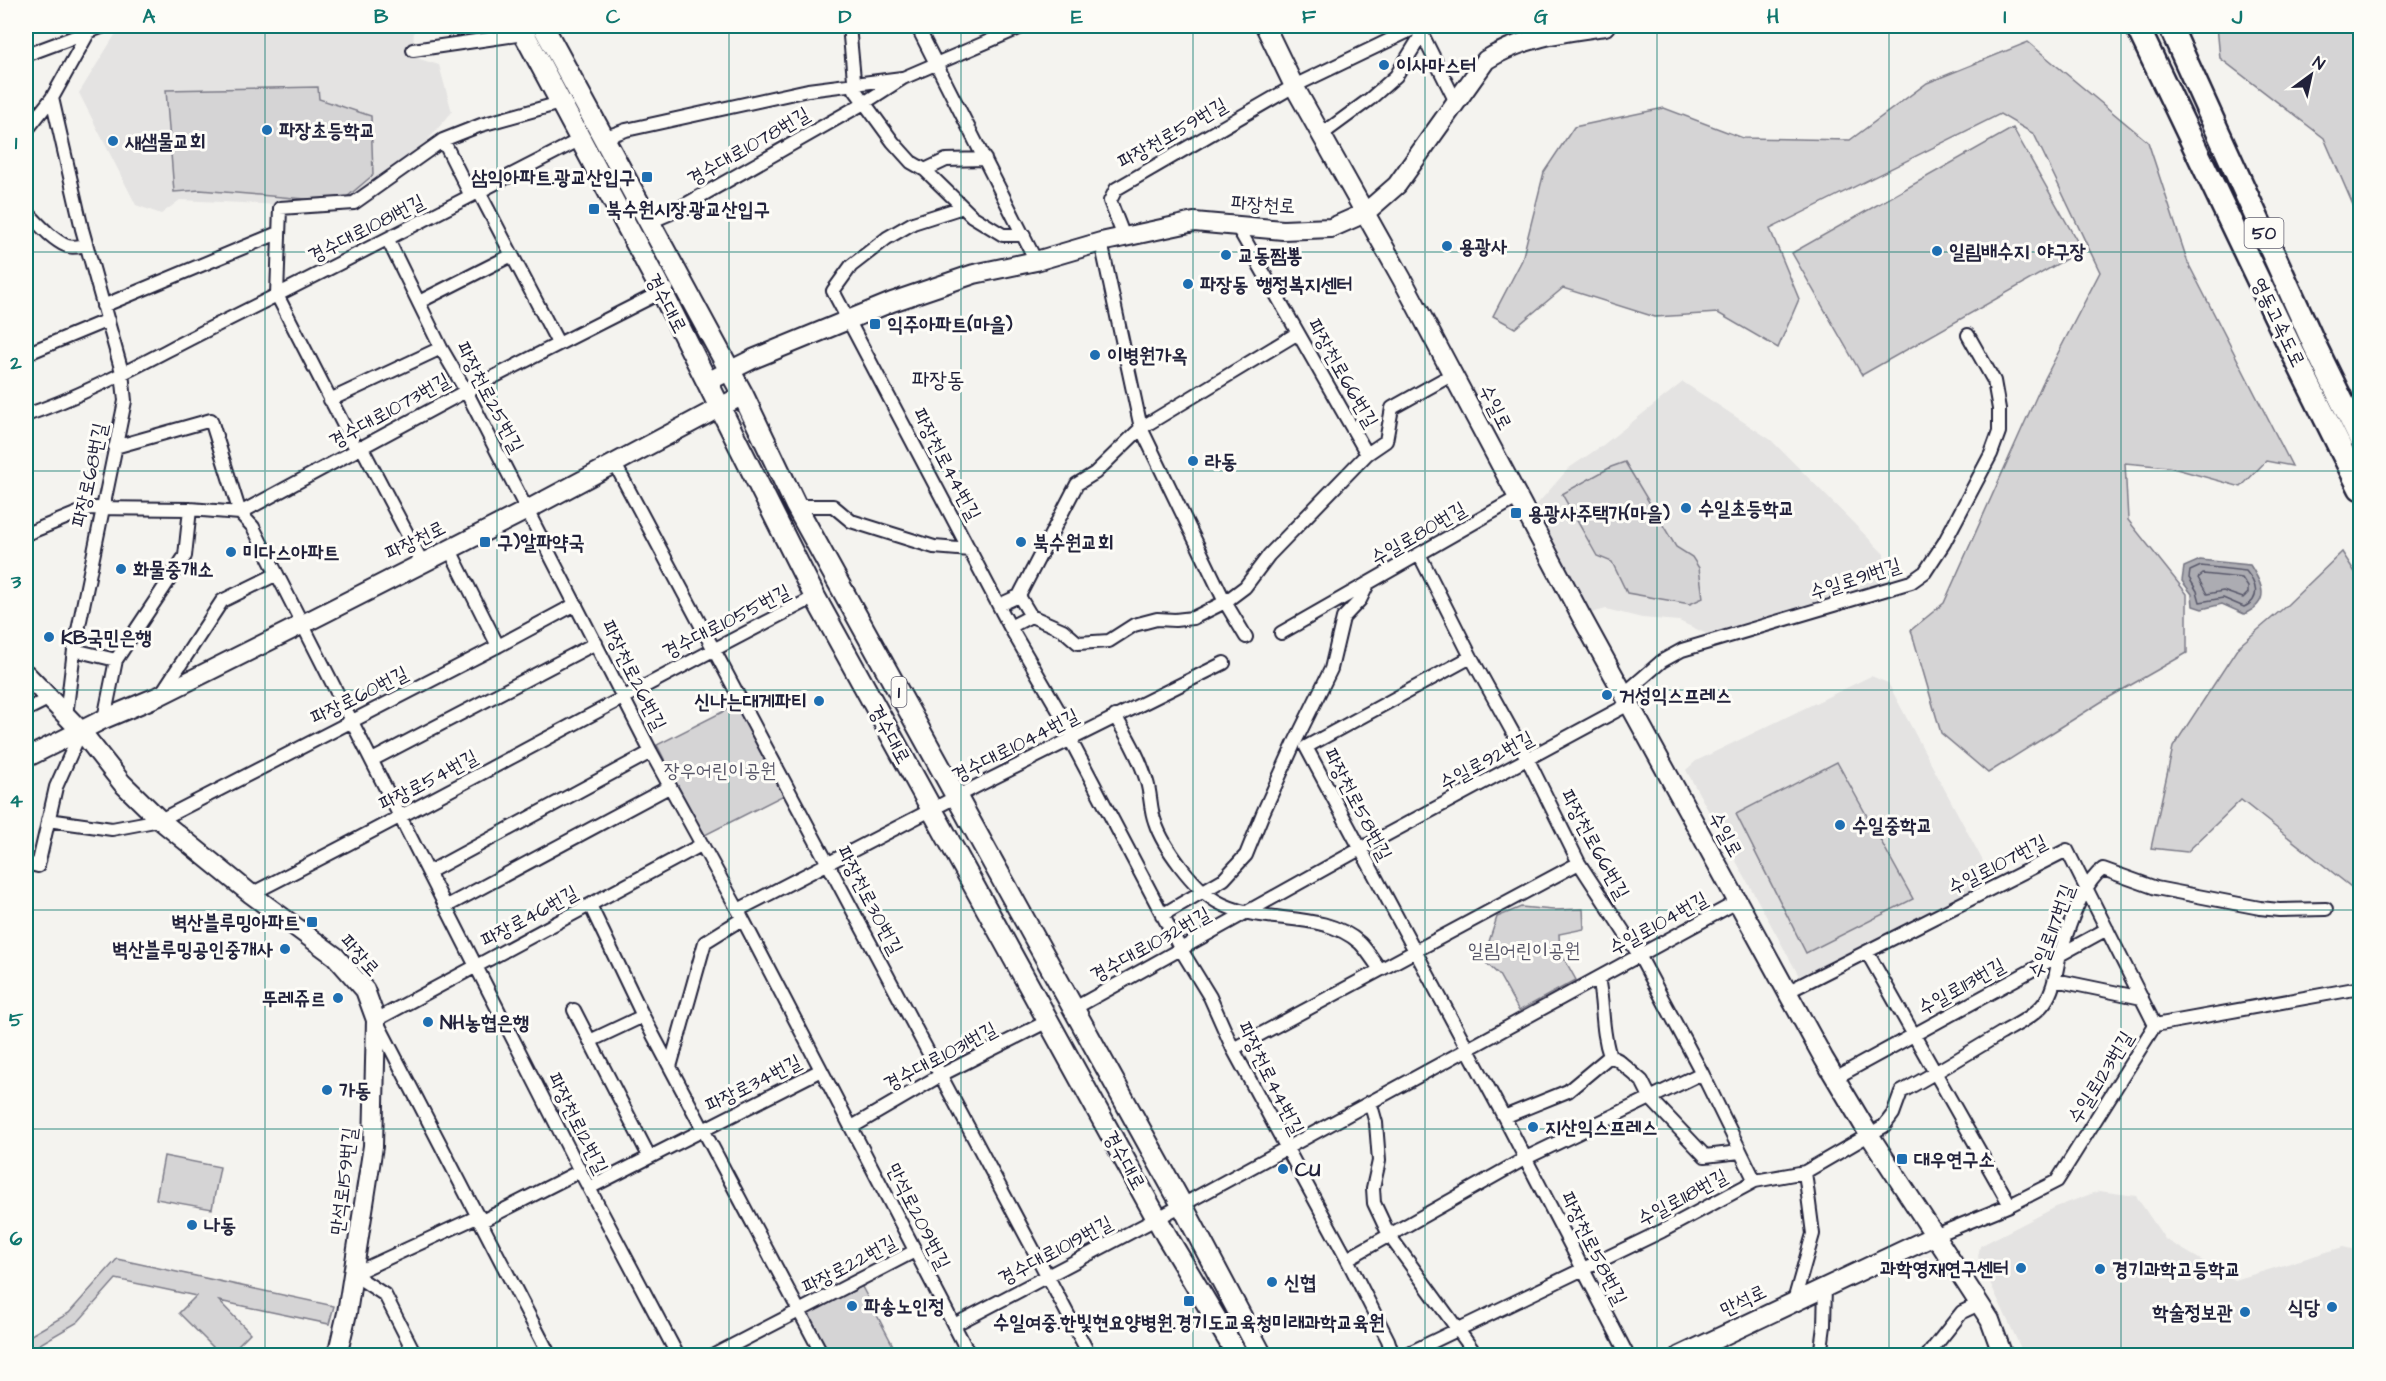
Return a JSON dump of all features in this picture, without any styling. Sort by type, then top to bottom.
[{"type":"highway","name":"영동고속도로","points":[[2138,26],[2295,357],[2361,488]]},
{"type":"highway","name":"영동고속도로","points":[[2170,26],[2315,346],[2361,438]]},
{"type":"main road","name":"경수대로","points":[[543,26],[743,394],[796,506],[1073,1009],[1238,1356]]},
{"type":"main road","name":"경수대로","points":[[522,30],[662,292],[815,597],[1048,1021],[1262,1356]]},
{"type":"street","points":[[26,55],[91,28],[104,26]]},
{"type":"street","points":[[849,26],[855,90],[893,142],[911,162],[925,170],[972,216],[1003,235],[1023,235]]},
{"type":"street","points":[[916,26],[1036,261]]},
{"type":"street","name":"경수대로1078번길","points":[[650,222],[669,214],[864,103],[903,78],[1024,26]]},
{"type":"street","name":"수일로","points":[[1265,26],[1294,86],[1454,374],[1517,498],[1834,1078],[1990,1320],[2003,1356]]},
{"type":"street","name":"파장천로","points":[[707,382],[753,359],[892,302],[974,274],[1036,261],[1101,242],[1194,222],[1283,230],[1331,228],[1365,213],[1397,185],[1457,104],[1486,60],[1504,49],[1525,41],[1575,27],[1605,26]]},
{"type":"street","points":[[26,131],[52,98],[91,28]]},
{"type":"street","points":[[1420,29],[1457,104]]},
{"type":"street","points":[[1321,135],[1370,99],[1396,76],[1420,29]]},
{"type":"street","name":"파장천로59번길","points":[[1124,237],[1110,201],[1116,189],[1294,86],[1420,29]]},
{"type":"street","points":[[413,50],[522,30]]},
{"type":"street","points":[[603,138],[756,101],[854,82],[903,78]]},
{"type":"street","name":"파장로68번길","points":[[52,98],[86,245],[122,372],[124,401],[74,650],[66,716]]},
{"type":"street","points":[[558,343],[512,255],[443,140],[481,125],[560,103]]},
{"type":"street","name":"경수대로1081번길","points":[[277,295],[280,208],[354,203],[443,140]]},
{"type":"street","name":"경수대로1081번길","points":[[26,415],[49,407],[122,372],[388,240],[579,140]]},
{"type":"street","points":[[925,170],[946,160],[985,159]]},
{"type":"street","points":[[849,320],[833,291],[851,266],[888,238],[914,223],[963,207]]},
{"type":"street","points":[[26,211],[38,224],[66,246],[86,245]]},
{"type":"street","name":"파장천로66번길","points":[[1225,602],[1245,587],[1269,555],[1367,454],[1238,226]]},
{"type":"street","points":[[104,306],[278,233]]},
{"type":"street","name":"파장천로25번길","points":[[388,240],[441,348],[466,391],[527,510]]},
{"type":"street","points":[[1101,242],[1141,428],[1225,602],[1246,637]]},
{"type":"street","points":[[418,302],[512,255]]},
{"type":"street","name":"경수대로1073번길","points":[[240,513],[466,391],[682,282]]},
{"type":"street","points":[[277,295],[330,400],[422,562]]},
{"type":"street","name":"파장천로44번길","points":[[849,320],[999,605],[1072,738],[1179,948],[1210,997],[1233,1049],[1347,1259],[1388,1340],[1393,1356]]},
{"type":"street","points":[[26,354],[108,321]]},
{"type":"street","points":[[999,605],[1019,596],[1077,484],[1095,473],[1141,428],[1298,333]]},
{"type":"street","name":"수일로91번길","points":[[1626,699],[1662,661],[1682,650],[1911,582],[1925,572],[1944,543],[1991,454],[1999,432],[1999,410],[1994,381],[1968,335]]},
{"type":"street","points":[[330,400],[441,348]]},
{"type":"street","name":"수일로","points":[[1367,454],[1386,441],[1392,408],[1454,374]]},
{"type":"street","name":"파장천로","points":[[26,758],[104,719],[159,696],[303,624],[615,464],[743,394]]},
{"type":"street","name":"파장천로12번길","points":[[114,447],[211,420],[240,513],[253,527],[478,966],[580,1171],[678,1356]]},
{"type":"street","name":"파장천로30번길","points":[[615,464],[1090,1356]]},
{"type":"street","name":"수일로80번길","points":[[1203,890],[1224,879],[1246,855],[1294,744],[1331,669],[1343,618],[1360,600],[1368,584],[1517,498]]},
{"type":"street","points":[[796,506],[833,506],[851,521],[934,547],[970,550]]},
{"type":"street","points":[[26,534],[90,508],[190,509],[240,513]]},
{"type":"street","points":[[104,719],[116,660],[184,556],[190,509]]},
{"type":"street","name":"파장천로26번길","points":[[527,510],[669,787],[740,914],[852,1127]]},
{"type":"street","points":[[449,548],[498,646]]},
{"type":"street","name":"파장천로66번길","points":[[1419,554],[1471,657],[1528,760],[1579,863],[1639,956],[1702,1073],[1755,1181]]},
{"type":"street","points":[[159,696],[222,601],[277,574]]},
{"type":"street","points":[[1281,633],[1368,584]]},
{"type":"street","points":[[1019,596],[1031,616],[1063,630],[1078,643],[1109,640],[1134,625],[1157,619],[1193,618],[1225,602]]},
{"type":"street","name":"경수대로1055번길","points":[[623,697],[815,597]]},
{"type":"street","name":"파장로60번길","points":[[48,820],[112,828],[160,820],[576,604]]},
{"type":"street","points":[[1011,627],[1031,616]]},
{"type":"street","points":[[372,760],[596,643]]},
{"type":"street","points":[[74,650],[116,660]]},
{"type":"street","name":"파장천로58번길","points":[[1471,657],[1306,747],[1413,951],[1526,1158],[1581,1269],[1628,1356]]},
{"type":"street","name":"경수대로1044번길","points":[[740,914],[827,862],[1224,663]]},
{"type":"street","name":"파장로","points":[[26,674],[48,699],[81,730],[122,783],[160,820],[251,894],[335,956],[364,990],[376,1020],[550,1356]]},
{"type":"street","name":"파장로54번길","points":[[251,894],[402,817],[623,697]]},
{"type":"street","points":[[26,710],[48,699]]},
{"type":"street","name":"수일로92번길","points":[[1360,849],[1528,760],[1626,699]]},
{"type":"street","points":[[1115,716],[1132,745],[1147,782],[1155,822],[1170,852],[1203,890],[1216,901],[1247,914],[1319,923],[1340,931],[1359,943],[1379,968]]},
{"type":"street","points":[[26,863],[38,866],[56,787],[81,730]]},
{"type":"street","points":[[429,872],[651,752]]},
{"type":"street","points":[[447,906],[669,787]]},
{"type":"street","name":"파장로46번길","points":[[376,1020],[701,844]]},
{"type":"street","name":"경수대로1032번길","points":[[1073,1009],[1360,849]]},
{"type":"street","name":"수일로107번길","points":[[1787,992],[2067,850],[2155,1025]]},
{"type":"street","points":[[1233,1049],[1379,968],[1579,863]]},
{"type":"street","name":"수일로117번길","points":[[1870,1136],[1884,1126],[1893,1113],[1901,1092],[2036,1011],[2046,1002],[2055,980],[2060,954],[2085,887],[2095,874],[2103,869],[2156,888],[2260,908],[2326,909]]},
{"type":"street","points":[[1162,915],[1203,890]]},
{"type":"street","name":"수일로104번길","points":[[1285,1148],[1737,902]]},
{"type":"street","name":"파장로34번길","points":[[590,905],[643,1016],[758,1234]]},
{"type":"street","points":[[670,1066],[705,942],[740,914]]},
{"type":"street","name":"수일로113번길","points":[[1834,1078],[2107,929]]},
{"type":"street","points":[[1867,952],[2010,1205]]},
{"type":"street","name":"수일로104번길","points":[[1598,978],[1603,997],[1605,1042],[1610,1056]]},
{"type":"street","points":[[2055,980],[2142,998]]},
{"type":"street","name":"수일로123번길","points":[[1934,1236],[2010,1205],[2057,1182],[2155,1025],[2361,988]]},
{"type":"street","points":[[574,1010],[650,1156]]},
{"type":"street","points":[[590,1041],[643,1016]]},
{"type":"street","name":"만석로159번길","points":[[337,1356],[353,1275],[373,1146],[376,1020]]},
{"type":"street","name":"경수대로1031번길","points":[[852,1127],[941,1075],[1048,1021]]},
{"type":"street","points":[[1504,1117],[1568,1091],[1610,1056],[1618,1059],[1642,1081],[1651,1099],[1705,1156],[1740,1152]]},
{"type":"street","name":"파장로34번길","points":[[589,1188],[821,1070]]},
{"type":"street","points":[[1347,1259],[1526,1158],[1702,1073]]},
{"type":"street","points":[[1370,1102],[1376,1123],[1379,1161],[1373,1188],[1374,1203],[1389,1235],[1477,1356]]},
{"type":"street","name":"만석로209번길","points":[[852,1127],[970,1356]]},
{"type":"street","name":"수일로118번길","points":[[1403,1356],[1662,1231],[1755,1181],[1805,1172],[1870,1136]]},
{"type":"street","name":"경수대로1019번길","points":[[954,1325],[1285,1148]]},
{"type":"street","points":[[353,1275],[480,1219],[580,1171]]},
{"type":"street","points":[[1794,1301],[1813,1234],[1805,1172]]},
{"type":"street","name":"파장로22번길","points":[[758,1234],[823,1356]]},
{"type":"street","name":"만석로","points":[[1680,1356],[1934,1236]]},
{"type":"street","name":"파장로22번길","points":[[712,1356],[915,1251]]},
{"type":"street","points":[[353,1275],[385,1296],[416,1356]]},
{"type":"street","points":[[1820,1356],[1824,1326],[1825,1286]]},
{"type":"street","points":[[1927,1356],[1962,1312],[1979,1304]]},
{"type":"shaded area","name":"파장초등학교","points":[[142,26],[414,26],[413,57],[439,65],[452,112],[420,149],[353,199],[281,205],[180,200],[161,214],[136,205],[79,93],[115,35]]},
{"type":"shaded area","name":"수일초등학교","points":[[1683,382],[1771,440],[1884,554],[1884,582],[1711,636],[1679,621],[1642,618],[1606,609],[1581,616],[1532,510],[1569,468],[1603,445]]},
{"type":"shaded area","name":"수일중학교","points":[[1871,676],[1888,683],[1993,880],[1934,913],[1799,976],[1686,770],[1696,761]]},
{"type":"shaded area","name":"경기과학고등학교","points":[[2099,1191],[2136,1196],[2165,1239],[2235,1280],[2343,1247],[2360,1251],[2360,1355],[2024,1355],[1978,1257],[1980,1246],[2056,1207]]},
{"type":"green space","points":[[2217,26],[2360,26],[2360,221],[2324,138],[2220,58]]},
{"type":"green space","points":[[2028,42],[2148,142],[2188,263],[2292,466],[2266,461],[2241,487],[2169,467],[2125,463],[2128,520],[2187,594],[2187,653],[2101,702],[1988,773],[1941,733],[1911,630],[1944,603],[2042,384],[2100,272],[2034,134],[2000,114],[1770,229],[1799,299],[1778,348],[1718,313],[1655,317],[1563,288],[1515,328],[1493,316],[1522,260],[1544,172],[1574,127],[1664,108],[1743,138],[1850,140],[1927,83]]},
{"type":"green space","points":[[318,87],[319,99],[371,116],[373,175],[341,202],[200,190],[174,192],[166,90]]},
{"type":"green space","name":"일림배수지 야구장","points":[[2013,128],[2082,250],[1862,375],[1792,253]]},
{"type":"green space","points":[[1625,462],[1676,547],[1692,557],[1699,568],[1703,598],[1690,604],[1627,593],[1612,562],[1597,556],[1562,494],[1611,467]]},
{"type":"green space","points":[[2342,552],[2360,580],[2360,894],[2241,800],[2187,852],[2151,848],[2173,747],[2239,646],[2286,606]]},
{"type":"green space","name":"장우어린이공원","points":[[738,704],[784,795],[703,836],[657,745]]},
{"type":"green space","points":[[1837,762],[1913,899],[1806,953],[1736,814]]},
{"type":"green space","name":"일림어린이공원","points":[[1521,907],[1553,910],[1583,909],[1584,929],[1559,934],[1560,951],[1576,980],[1519,1011],[1499,975],[1483,960],[1497,917]]},
{"type":"green space","points":[[164,1156],[220,1167],[212,1209],[156,1199]]},
{"type":"green space","points":[[117,1259],[334,1306],[329,1324],[219,1301],[250,1333],[228,1355],[221,1355],[179,1313],[196,1296],[116,1279],[78,1322],[30,1350],[26,1349],[26,1338],[69,1313]]},
{"type":"green space","points":[[861,1285],[898,1355],[828,1355],[806,1314]]},
{"type":"water","points":[[2200,560],[2250,565],[2261,586],[2262,593],[2258,604],[2244,614],[2222,604],[2202,609],[2193,606],[2192,594],[2182,581],[2184,567]]},
{"type":"place","name":"이사마스터","points":[[1384,65]]},
{"type":"place","name":"파장초등학교","points":[[267,130]]},
{"type":"place","name":"새샘물교회","points":[[113,141]]},
{"type":"place","name":"삼익아파트.광교산입구","points":[[647,177]]},
{"type":"place","name":"북수원시장.광교산입구","points":[[594,209]]},
{"type":"place","name":"용광사","points":[[1447,246]]},
{"type":"place","name":"일림배수지 야구장","points":[[1937,251]]},
{"type":"place","name":"교동짬뽕","points":[[1226,255]]},
{"type":"place","name":"파장동 행정복지센터","points":[[1188,284]]},
{"type":"place","name":"익주아파트(마을)","points":[[875,324]]},
{"type":"place","name":"이병원가옥","points":[[1095,355]]},
{"type":"place","name":"라동","points":[[1193,461]]},
{"type":"place","name":"수일초등학교","points":[[1686,508]]},
{"type":"place","name":"용광사주택가(마을)","points":[[1516,513]]},
{"type":"place","name":"구)알파약국","points":[[485,542]]},
{"type":"place","name":"북수원교회","points":[[1021,542]]},
{"type":"place","name":"미다스아파트","points":[[231,552]]},
{"type":"place","name":"화물중개소","points":[[121,569]]},
{"type":"place","name":"KB국민은행","points":[[49,637]]},
{"type":"place","name":"거성익스프레스","points":[[1607,695]]},
{"type":"place","name":"신나는대게파티","points":[[819,701]]},
{"type":"place","name":"수일중학교","points":[[1840,825]]},
{"type":"place","name":"벽산블루밍아파트","points":[[312,922]]},
{"type":"place","name":"벽산블루밍공인중개사","points":[[285,949]]},
{"type":"place","name":"뚜레쥬르","points":[[338,998]]},
{"type":"place","name":"NH농협은행","points":[[428,1022]]},
{"type":"place","name":"가동","points":[[327,1090]]},
{"type":"place","name":"지산익스프레스","points":[[1533,1127]]},
{"type":"place","name":"대우연구소","points":[[1902,1159]]},
{"type":"place","name":"CU","points":[[1283,1169]]},
{"type":"place","name":"나동","points":[[192,1225]]},
{"type":"place","name":"과학영재연구센터","points":[[2021,1268]]},
{"type":"place","name":"경기과학고등학교","points":[[2100,1269]]},
{"type":"place","name":"신협","points":[[1272,1282]]},
{"type":"place","name":"수일여중.한빛현요양병원.경기도교육청미래과학교육원","points":[[1189,1301]]},
{"type":"place","name":"파송노인정","points":[[852,1306]]},
{"type":"place","name":"식당","points":[[2332,1307]]},
{"type":"place","name":"학술정보관","points":[[2245,1312]]},
{"type":"district","name":"파장동","points":[[938,379]]}]
